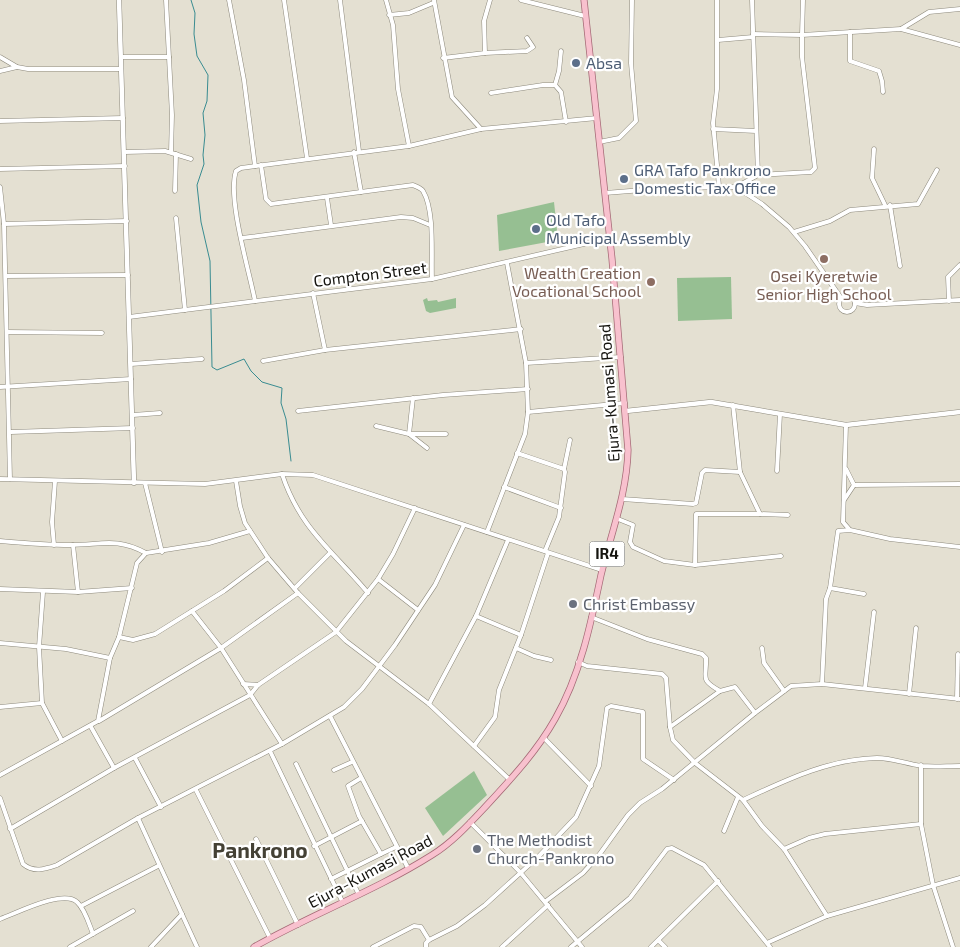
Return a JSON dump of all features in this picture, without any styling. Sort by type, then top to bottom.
[{"type":"main road","name":"Ejura-Kumasi Road","points":[[254,947],[359,895],[442,848],[510,780],[544,738],[567,695],[618,518],[628,465],[626,403],[584,0]]},
{"type":"street","points":[[119,0],[134,483]]},
{"type":"street","points":[[166,0],[175,191]]},
{"type":"street","points":[[229,0],[244,80],[255,166]]},
{"type":"street","points":[[284,0],[307,158]]},
{"type":"street","points":[[340,0],[359,151]]},
{"type":"street","points":[[386,0],[393,26],[398,88],[409,146]]},
{"type":"street","points":[[485,52],[484,21],[490,0]]},
{"type":"street","points":[[521,0],[585,16]]},
{"type":"street","points":[[599,142],[619,138],[636,121],[631,63],[632,0]]},
{"type":"street","points":[[717,0],[718,40],[713,130],[719,186]]},
{"type":"street","points":[[752,0],[758,175]]},
{"type":"street","points":[[736,187],[758,175],[811,172],[815,168],[802,57],[802,0]]},
{"type":"street","points":[[389,16],[410,14],[434,2],[443,58],[452,97],[481,129]]},
{"type":"street","points":[[901,29],[929,12],[960,9]]},
{"type":"street","points":[[718,40],[753,36],[901,29],[960,46]]},
{"type":"street","points":[[850,32],[850,61],[878,71],[882,81],[883,92]]},
{"type":"street","points":[[443,58],[485,52],[527,51],[533,48],[533,45],[527,38]]},
{"type":"street","points":[[555,85],[561,51]]},
{"type":"street","points":[[0,57],[17,67]]},
{"type":"street","points":[[121,57],[169,57]]},
{"type":"street","points":[[0,71],[17,67],[47,70],[122,69]]},
{"type":"street","points":[[491,93],[555,85],[561,92],[566,122]]},
{"type":"street","points":[[0,121],[123,118]]},
{"type":"street","points":[[255,301],[242,238],[234,178],[236,171],[307,158],[409,146],[481,129],[597,118]]},
{"type":"street","points":[[713,130],[756,131]]},
{"type":"street","points":[[874,149],[872,178],[887,205],[900,266]]},
{"type":"street","points":[[125,152],[174,153],[191,159]]},
{"type":"street","points":[[354,152],[361,192]]},
{"type":"street","points":[[261,165],[266,199],[271,204],[413,185],[419,187],[427,202],[430,225],[432,279]]},
{"type":"street","points":[[0,169],[125,166]]},
{"type":"street","points":[[794,232],[830,221],[850,210],[887,205],[918,204],[937,170]]},
{"type":"street","points":[[605,193],[719,186],[736,187],[762,204],[794,232],[841,298]]},
{"type":"street","points":[[0,187],[4,224],[2,258],[6,276],[10,479]]},
{"type":"street","points":[[327,198],[331,225]]},
{"type":"street","points":[[242,238],[401,217],[413,218],[430,225]]},
{"type":"street","points":[[176,218],[183,266],[185,310]]},
{"type":"street","points":[[4,224],[127,221]]},
{"type":"street","name":"Compton Street","points":[[130,318],[432,279],[610,238]]},
{"type":"street","points":[[487,532],[525,434],[528,412],[526,363],[507,263]]},
{"type":"street","points":[[949,301],[948,277],[951,271],[960,265]]},
{"type":"street","points":[[6,276],[128,275]]},
{"type":"street","points":[[314,294],[325,350]]},
{"type":"street","points":[[841,298],[850,296],[855,303],[866,305],[960,300]]},
{"type":"street","points":[[841,298],[839,304],[844,311],[851,311],[855,303]]},
{"type":"street","points":[[263,361],[325,350],[521,329]]},
{"type":"street","points":[[7,332],[102,333]]},
{"type":"street","points":[[526,363],[621,357]]},
{"type":"street","points":[[131,364],[202,359]]},
{"type":"street","points":[[0,386],[131,379]]},
{"type":"street","points":[[298,411],[413,398],[528,389]]},
{"type":"street","points":[[409,434],[413,398]]},
{"type":"street","points":[[626,411],[711,402],[846,425],[960,412]]},
{"type":"street","points":[[528,412],[626,403]]},
{"type":"street","points":[[734,405],[740,472],[760,514]]},
{"type":"street","points":[[133,415],[160,413]]},
{"type":"street","points":[[777,471],[780,414]]},
{"type":"street","points":[[846,425],[843,522],[850,530]]},
{"type":"street","points":[[376,426],[409,434],[446,434]]},
{"type":"street","points":[[10,432],[133,428]]},
{"type":"street","points":[[409,434],[427,448]]},
{"type":"street","points":[[474,746],[495,717],[499,690],[521,635],[546,552],[557,527],[565,476],[564,469],[570,440]]},
{"type":"street","points":[[517,453],[564,469]]},
{"type":"street","points":[[845,468],[854,485]]},
{"type":"street","points":[[694,564],[696,502],[702,473],[705,470],[740,472]]},
{"type":"street","points":[[0,479],[205,484],[282,474],[325,477],[602,570]]},
{"type":"street","points":[[282,474],[290,498],[300,516],[330,553],[368,593]]},
{"type":"street","points":[[54,545],[52,522],[55,481]]},
{"type":"street","points":[[236,481],[240,506],[250,531],[268,558],[298,593],[336,632],[429,704],[510,780]]},
{"type":"street","points":[[145,483],[162,552]]},
{"type":"street","points":[[854,485],[960,484]]},
{"type":"street","points":[[844,500],[854,485]]},
{"type":"street","points":[[504,487],[561,508]]},
{"type":"street","points":[[622,499],[693,504],[696,502]]},
{"type":"street","points":[[10,829],[114,768],[250,695],[258,685],[336,632],[378,579],[396,548],[414,508]]},
{"type":"street","points":[[696,514],[788,515]]},
{"type":"street","points":[[618,518],[633,525],[630,542],[633,547],[664,561],[694,564],[781,556]]},
{"type":"street","points":[[0,798],[23,864],[28,868],[43,869],[57,865],[138,818],[270,751],[330,716],[351,700],[379,667],[418,610],[450,557],[464,524]]},
{"type":"street","points":[[822,684],[826,600],[830,588],[838,531],[850,530],[890,539],[960,547]]},
{"type":"street","points":[[0,541],[54,545],[117,542],[131,545],[146,553],[162,552],[227,539],[250,531]]},
{"type":"street","points":[[429,704],[476,616],[508,540]]},
{"type":"street","points":[[73,545],[78,592]]},
{"type":"street","points":[[98,722],[110,658],[119,637],[137,563],[146,553]]},
{"type":"street","points":[[295,588],[330,553]]},
{"type":"street","points":[[119,637],[144,639],[192,611],[251,572],[268,558]]},
{"type":"street","points":[[378,579],[418,610]]},
{"type":"street","points":[[0,589],[78,592],[132,588]]},
{"type":"street","points":[[830,588],[864,594]]},
{"type":"street","points":[[43,592],[39,648],[42,703],[62,741]]},
{"type":"street","points":[[0,775],[91,727],[221,648],[298,593]]},
{"type":"street","points":[[192,611],[221,648],[282,744]]},
{"type":"street","points":[[865,688],[874,612]]},
{"type":"street","points":[[476,616],[521,635]]},
{"type":"street","points":[[591,617],[647,639],[702,654],[706,658],[705,680],[720,690]]},
{"type":"street","points":[[909,694],[916,628]]},
{"type":"street","points":[[0,643],[66,649],[110,658]]},
{"type":"street","points":[[516,648],[534,656],[551,660]]},
{"type":"street","points":[[762,648],[764,663],[784,691]]},
{"type":"street","points":[[502,947],[547,903],[583,873],[599,855],[628,815],[640,803],[674,780],[784,691],[801,685],[822,684],[959,699],[958,654]]},
{"type":"street","points":[[578,662],[587,666],[662,674],[668,683],[670,727],[673,740],[695,763],[743,800],[762,826],[784,849],[827,916]]},
{"type":"street","points":[[243,684],[258,685]]},
{"type":"street","points":[[670,727],[720,690],[734,687],[755,713]]},
{"type":"street","points":[[0,707],[42,703]]},
{"type":"street","points":[[426,947],[426,942],[472,916],[566,829],[576,817],[599,766],[605,710],[611,706],[643,712],[643,759],[674,780]]},
{"type":"street","points":[[330,716],[408,868]]},
{"type":"street","points":[[91,727],[114,768]]},
{"type":"street","points":[[544,738],[591,786]]},
{"type":"street","points":[[270,751],[343,903]]},
{"type":"street","points":[[135,758],[161,807]]},
{"type":"street","points":[[743,800],[792,777],[831,765],[876,758],[895,759],[921,766],[960,766]]},
{"type":"street","points":[[334,770],[352,762]]},
{"type":"street","points":[[296,764],[359,895]]},
{"type":"street","points":[[921,766],[921,824],[933,885],[954,947]]},
{"type":"street","points":[[361,778],[348,786],[362,821],[381,854]]},
{"type":"street","points":[[196,790],[270,938]]},
{"type":"street","points":[[724,831],[738,797]]},
{"type":"street","points":[[138,818],[158,866],[197,947]]},
{"type":"street","points":[[314,846],[362,821]]},
{"type":"street","points":[[470,822],[520,872],[582,947]]},
{"type":"street","points":[[784,849],[809,838],[825,834],[921,824]]},
{"type":"street","points":[[256,839],[298,925]]},
{"type":"street","points":[[332,879],[396,847]]},
{"type":"street","points":[[572,947],[630,898],[667,849],[675,848],[694,859],[718,881],[769,945],[827,916],[960,878]]},
{"type":"street","points":[[80,906],[158,866]]},
{"type":"street","points":[[651,947],[718,881]]},
{"type":"street","points":[[0,919],[63,897],[76,901],[93,934]]},
{"type":"street","points":[[70,947],[133,911]]},
{"type":"street","points":[[151,947],[182,914]]},
{"type":"street","points":[[373,947],[414,926],[421,927],[429,940]]},
{"type":"street","points":[[659,941],[665,947]]},
{"type":"green space","points":[[554,202],[558,240],[499,251],[497,215]]},
{"type":"green space","points":[[731,277],[732,319],[678,321],[677,278]]},
{"type":"green space","points":[[427,298],[428,301],[437,300],[438,302],[456,298],[456,308],[430,313],[426,311],[423,300]]},
{"type":"green space","points":[[474,771],[487,795],[443,836],[425,808]]},
{"type":"waterway","points":[[191,0],[195,13],[194,34],[197,56],[208,75],[207,101],[203,113],[205,135],[204,164],[197,185],[201,222],[210,261],[212,367],[217,370],[244,359],[251,371],[262,382],[282,388],[281,403],[286,419],[291,461]]},
{"type":"place","name":"Absa","points":[[576,63]]},
{"type":"place","name":"GRA Tafo Pankrono Domestic Tax Office","points":[[624,179]]},
{"type":"place","name":"Old Tafo Municipal Assembly","points":[[536,229]]},
{"type":"place","name":"Osei Kyeretwie Senior High School","points":[[824,259]]},
{"type":"place","name":"Wealth Creation Vocational School","points":[[651,282]]},
{"type":"place","name":"Christ Embassy","points":[[573,604]]},
{"type":"place","name":"The Methodist Church-Pankrono","points":[[477,849]]},
{"type":"district","name":"Pankrono","points":[[260,851]]}]
